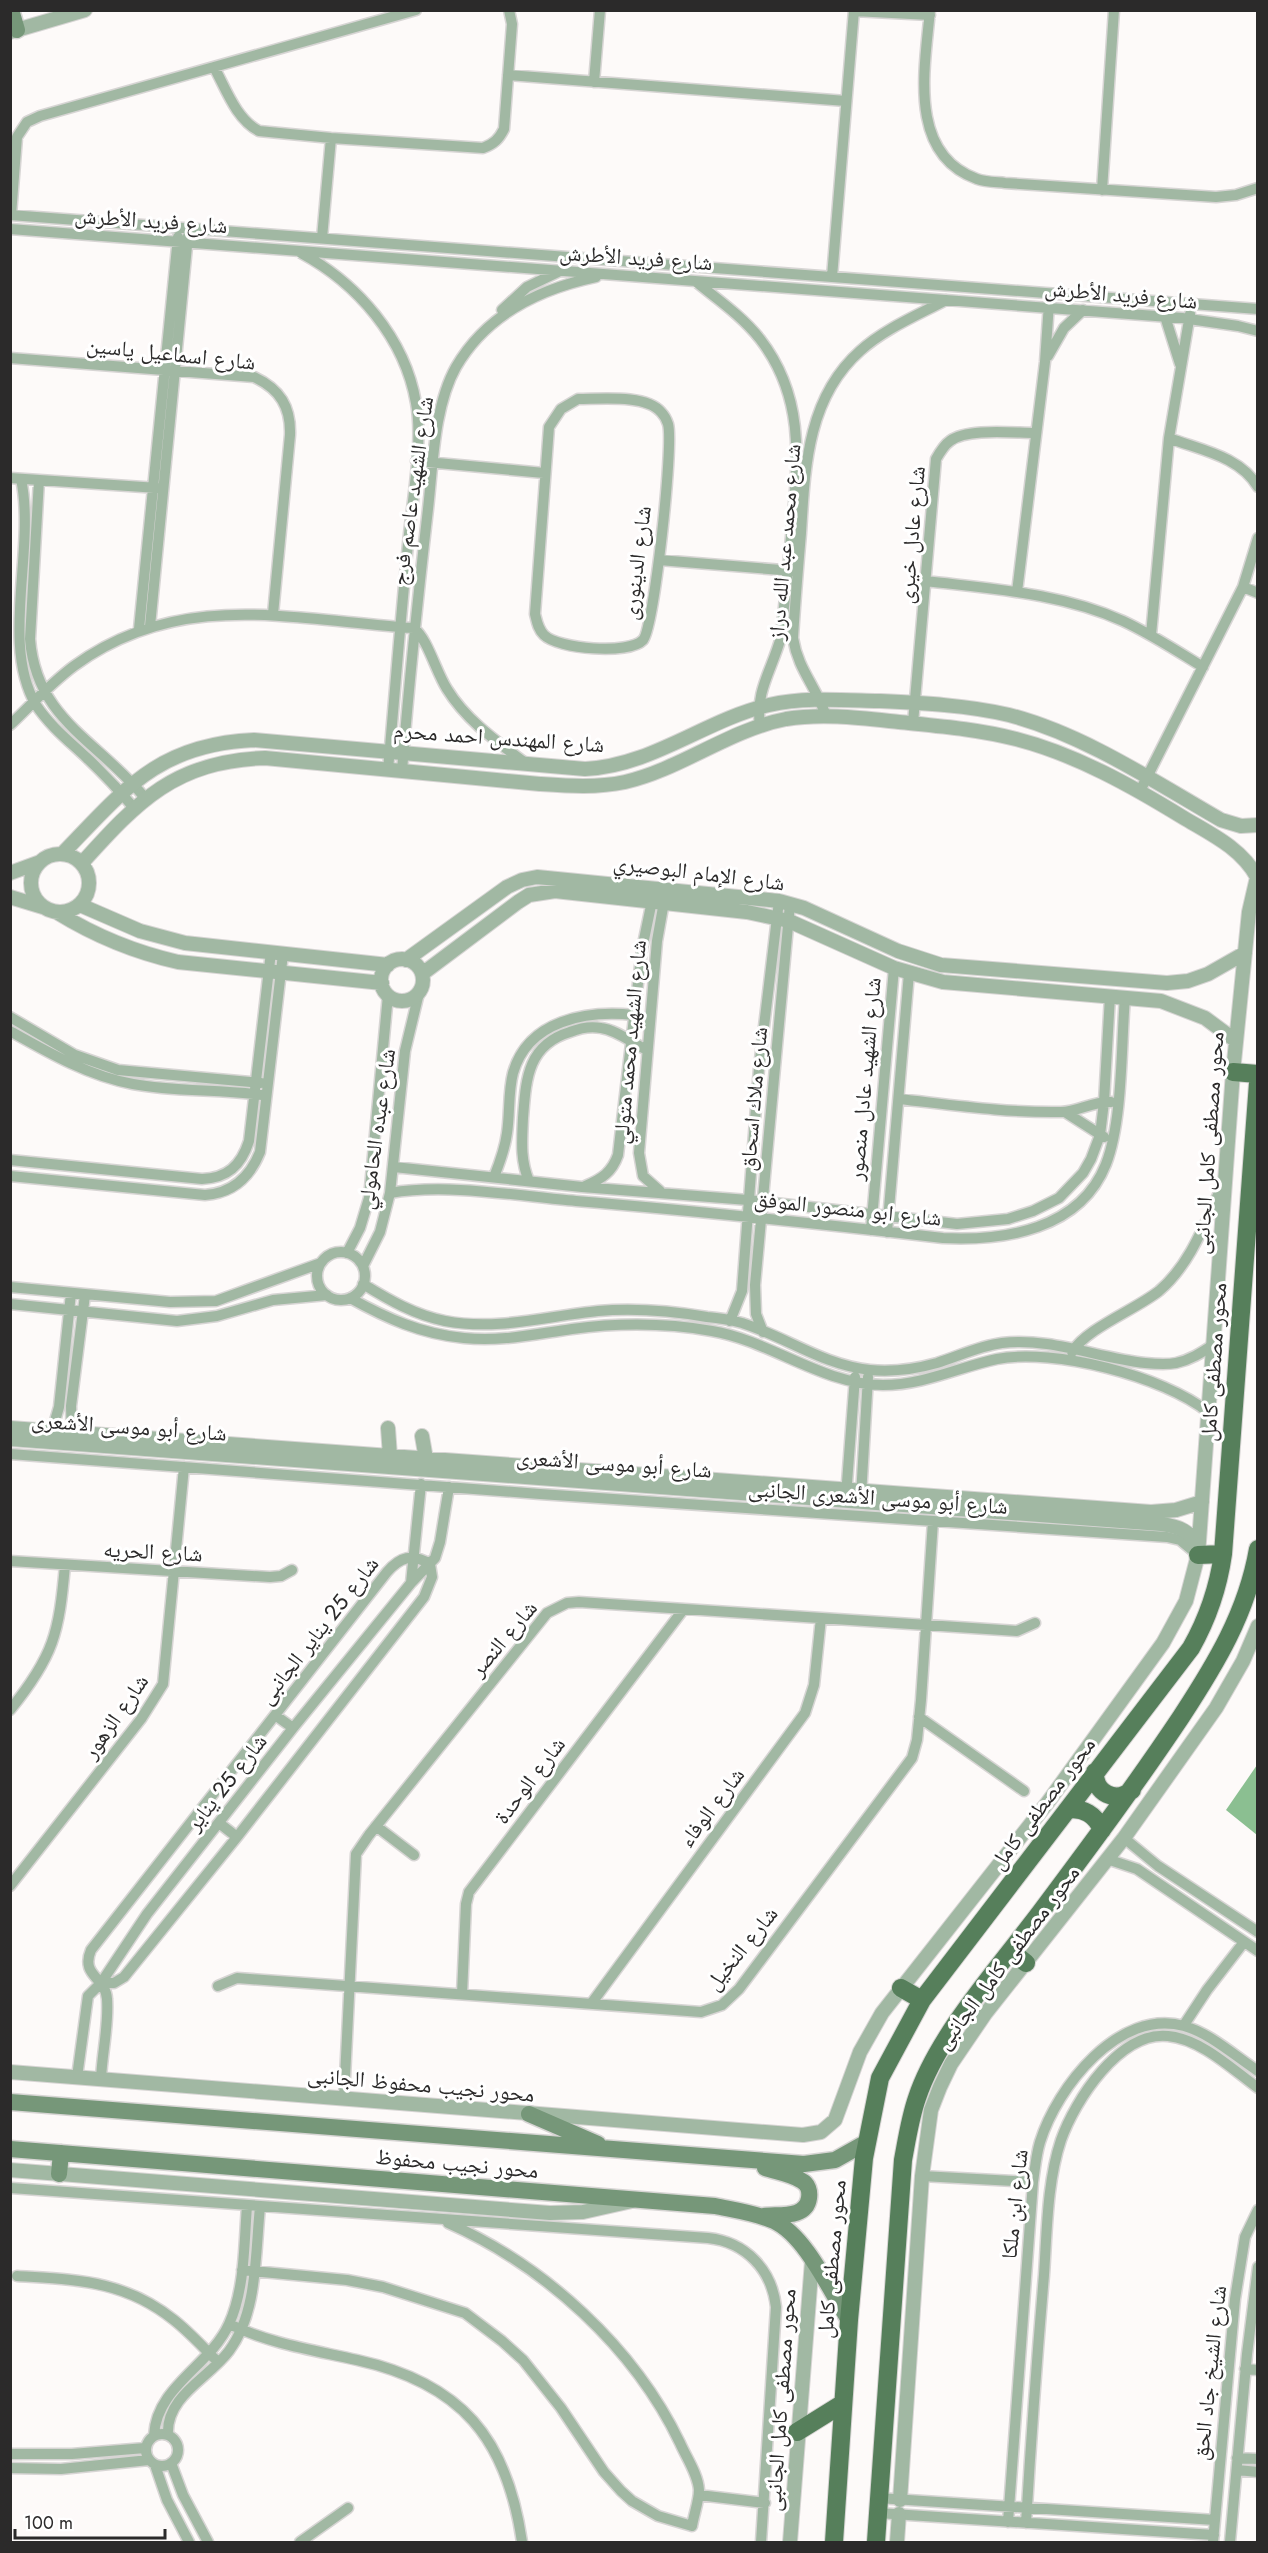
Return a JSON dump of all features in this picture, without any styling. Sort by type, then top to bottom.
[{"type":"main road","points":[[14,31],[15,12]]},
{"type":"main road","points":[[1233,1072],[1257,1074]]},
{"type":"main road","name":"محور مصطفى كامل","points":[[834,2542],[849,2320],[867,2142],[880,2078],[922,2000],[1196,1639],[1216,1594],[1223,1554],[1257,1083]]},
{"type":"main road","points":[[1198,1555],[1223,1554]]},
{"type":"main road","points":[[876,2542],[903,2160],[910,2118],[926,2076],[951,2031],[1018,1957],[1102,1830],[1132,1790],[1222,1651],[1244,1603],[1257,1555]]},
{"type":"main road","points":[[1095,1772],[1096,1783],[1106,1794],[1120,1797],[1132,1790]]},
{"type":"main road","points":[[1066,1810],[1078,1809],[1089,1813],[1097,1820],[1102,1830]]},
{"type":"main road","points":[[901,1988],[922,2000]]},
{"type":"main road","name":"محور نجيب محفوظ","points":[[10,2102],[815,2164],[845,2156],[867,2142]]},
{"type":"main road","points":[[529,2114],[567,2129],[604,2148]]},
{"type":"main road","name":"محور نجيب محفوظ","points":[[10,2149],[715,2206],[773,2221],[788,2230],[812,2261],[849,2320]]},
{"type":"main road","points":[[59,2174],[61,2153]]},
{"type":"main road","points":[[739,2159],[800,2179],[805,2183],[809,2192],[808,2202],[798,2213],[757,2216]]},
{"type":"main road","points":[[797,2432],[842,2404]]},
{"type":"street","points":[[14,31],[85,10]]},
{"type":"street","points":[[11,215],[16,137],[27,122],[40,116],[416,10]]},
{"type":"street","points":[[214,67],[243,118],[250,126],[269,132],[483,148],[500,138],[504,129],[512,24],[509,10]]},
{"type":"street","points":[[594,81],[600,10]]},
{"type":"street","points":[[1102,190],[1114,10]]},
{"type":"street","points":[[832,277],[854,11],[930,13],[924,97],[928,126],[948,161],[963,172],[979,179],[1216,197],[1236,195],[1257,188]]},
{"type":"street","points":[[508,75],[846,101]]},
{"type":"street","points":[[322,238],[331,138]]},
{"type":"street","name":"شارع فريد الأطرش","points":[[11,215],[1257,309]]},
{"type":"street","points":[[145,628],[151,562],[152,488],[170,370],[184,228]]},
{"type":"street","name":"شارع فريد الأطرش","points":[[10,229],[1163,316],[1238,326],[1257,331]]},
{"type":"street","name":"شارع الشهيد عاصم فرج","points":[[298,251],[324,266],[348,285],[375,314],[397,348],[412,385],[417,405],[416,462],[400,627],[397,751]]},
{"type":"street","points":[[492,324],[507,304],[522,291],[562,271],[563,257]]},
{"type":"street","points":[[768,286],[769,272]]},
{"type":"street","name":"شارع الشهيد عاصم فرج","points":[[395,770],[433,463],[445,389],[472,344],[511,309],[533,296],[558,286],[609,274]]},
{"type":"street","name":"شارع محمد عبد الله دراز","points":[[695,281],[759,338],[775,363],[786,386],[802,461],[792,571],[781,637],[772,667],[759,696],[757,709]]},
{"type":"street","points":[[1017,592],[1045,362],[1049,293]]},
{"type":"street","name":"شارع محمد عبد الله دراز","points":[[802,461],[820,410],[843,370],[859,351],[887,331],[947,300]]},
{"type":"street","points":[[1168,302],[1164,307],[1163,316],[1180,364]]},
{"type":"street","points":[[1151,635],[1169,438],[1180,364],[1190,319],[1190,312],[1185,304]]},
{"type":"street","points":[[1045,362],[1064,328],[1083,310]]},
{"type":"street","points":[[1238,326],[1257,325]]},
{"type":"street","name":"شارع اسماعيل ياسين","points":[[10,358],[254,377],[273,388],[287,406],[291,420],[273,614]]},
{"type":"street","points":[[151,562],[165,488],[170,370]]},
{"type":"street","name":"شارع الدينورى","points":[[578,399],[616,399],[650,403],[661,412],[668,424],[659,560],[649,628],[643,641],[637,645],[630,648],[596,648],[562,644],[543,634],[537,625],[535,614],[544,472],[549,427],[561,409],[578,399]]},
{"type":"street","name":"شارع عادل خيرى","points":[[914,723],[936,459],[951,440],[970,434],[1035,433]]},
{"type":"street","points":[[1169,438],[1232,461],[1244,469],[1257,487]]},
{"type":"street","points":[[416,462],[544,472]]},
{"type":"street","points":[[134,808],[122,793],[50,724],[34,702],[25,681],[19,637],[25,520],[16,479],[165,488]]},
{"type":"street","points":[[39,480],[30,639],[31,662],[43,693],[69,724],[145,798]]},
{"type":"street","points":[[1140,791],[1243,587],[1253,576],[1257,538]]},
{"type":"street","points":[[659,560],[792,571]]},
{"type":"street","name":"شارع محمد عبد الله دراز","points":[[792,571],[793,638],[799,665],[820,699],[826,716]]},
{"type":"street","points":[[926,581],[1017,592],[1059,599],[1091,608],[1151,635],[1203,667]]},
{"type":"street","points":[[1243,587],[1257,593]]},
{"type":"street","points":[[10,725],[74,666],[95,652],[145,628],[190,618],[231,614],[273,614],[414,628],[421,635],[440,677],[456,703],[484,731],[524,762]]},
{"type":"street","points":[[781,637],[793,638]]},
{"type":"street","name":"شارع المهندس احمد محرم","points":[[62,854],[132,783],[150,770],[179,755],[210,744],[254,740],[585,769],[623,765],[757,709],[794,701],[820,699],[916,703],[973,709],[1029,721],[1063,734],[1221,820],[1241,826],[1257,825]]},
{"type":"street","points":[[757,709],[760,726]]},
{"type":"street","name":"شارع المهندس احمد محرم","points":[[82,863],[134,808],[164,785],[196,770],[247,759],[264,758],[560,786],[605,786],[649,774],[760,726],[798,717],[826,716],[952,727],[1016,739],[1046,748],[1140,791],[1234,849],[1257,875]]},
{"type":"street","points":[[10,873],[54,855],[69,855],[82,863],[89,876],[89,892],[80,905],[58,913]]},
{"type":"street","points":[[40,862],[31,877],[31,886],[33,894],[43,907]]},
{"type":"street","name":"محور مصطفى كامل الجانبى","points":[[826,2128],[838,2114],[860,2052],[882,2013],[1048,1802],[1163,1643],[1186,1600],[1198,1555],[1233,1072],[1249,912],[1257,875]]},
{"type":"street","name":"شارع الإمام البوصيري","points":[[406,960],[507,887],[522,880],[537,877],[785,902],[898,951],[941,965],[1167,983],[1198,978],[1218,970],[1245,953]]},
{"type":"street","points":[[658,903],[661,888]]},
{"type":"street","name":"شارع الإمام البوصيري","points":[[422,974],[529,895],[555,891],[747,912],[782,919],[894,968],[960,984],[1145,998],[1190,1011],[1219,1027],[1236,1041]]},
{"type":"street","points":[[10,897],[58,913],[106,940],[147,955],[203,966],[274,973],[385,989],[404,1000],[419,993],[423,984],[422,974],[414,963],[396,960],[388,965],[383,974],[385,989]]},
{"type":"street","name":"شارع ملاك اسحاق","points":[[730,1321],[742,1291],[746,1217],[785,902]]},
{"type":"street","name":"شارع الشهيد محمد متولي","points":[[582,1187],[604,1178],[618,1155],[634,1015],[658,903]]},
{"type":"street","name":"شارع الشهيد محمد متولي","points":[[658,903],[657,941],[639,1160],[643,1176],[660,1192]]},
{"type":"street","points":[[80,905],[162,938],[208,947],[388,965]]},
{"type":"street","name":"شارع ملاك اسحاق","points":[[763,1332],[755,1303],[764,1201],[782,919]]},
{"type":"street","points":[[10,1176],[205,1195],[221,1193],[240,1182],[254,1166],[260,1152],[261,1089],[277,953]]},
{"type":"street","name":"شارع الشهيد عادل منصور","points":[[870,1230],[894,968]]},
{"type":"street","name":"شارع الشهيد عادل منصور","points":[[887,1232],[909,973]]},
{"type":"street","points":[[1145,998],[1146,982]]},
{"type":"street","name":"شارع عبده الحامولي","points":[[347,1253],[360,1228],[369,1198],[385,989]]},
{"type":"street","name":"شارع عبده الحامولي","points":[[363,1266],[380,1232],[390,1193],[405,1051],[419,993]]},
{"type":"street","name":"شارع ابو منصور الموفق","points":[[394,1167],[582,1187],[764,1201],[939,1222],[976,1224],[1008,1219],[1033,1211],[1059,1198],[1072,1187],[1091,1159],[1100,1135],[1104,1102],[1110,996]]},
{"type":"street","name":"شارع ابو منصور الموفق","points":[[390,1193],[430,1189],[509,1195],[762,1218],[943,1238],[985,1239],[1015,1234],[1051,1223],[1068,1213],[1092,1189],[1106,1165],[1113,1141],[1125,997]]},
{"type":"street","points":[[494,1177],[504,1152],[513,1073],[524,1051],[536,1036],[553,1025],[571,1018],[592,1014],[634,1015]]},
{"type":"street","points":[[10,1017],[68,1051],[117,1075]]},
{"type":"street","points":[[530,1181],[522,1158],[521,1145],[526,1080],[538,1053],[561,1034],[581,1028],[600,1027],[611,1030],[647,1050]]},
{"type":"street","points":[[10,1031],[62,1059],[117,1075],[261,1089]]},
{"type":"street","points":[[10,1160],[202,1179],[217,1178],[229,1173],[236,1166],[247,1148],[261,1089]]},
{"type":"street","points":[[899,1099],[1018,1111],[1065,1112],[1104,1102],[1117,1102]]},
{"type":"street","points":[[1065,1112],[1113,1141]]},
{"type":"street","points":[[158,1174],[158,1191]]},
{"type":"street","points":[[217,1178],[221,1193]]},
{"type":"street","points":[[509,1195],[511,1179]]},
{"type":"street","points":[[1067,1360],[1074,1349],[1087,1337],[1151,1296],[1173,1276],[1201,1230],[1225,1181]]},
{"type":"street","points":[[630,1205],[632,1190]]},
{"type":"street","points":[[10,1287],[170,1302],[216,1301],[321,1263],[335,1252],[347,1253],[359,1260],[363,1266],[365,1275],[363,1284],[350,1298]]},
{"type":"street","points":[[321,1263],[318,1281],[327,1295]]},
{"type":"street","points":[[363,1284],[392,1302],[417,1312],[464,1324],[507,1324],[598,1311],[628,1310],[674,1313],[730,1321],[763,1332],[813,1355],[868,1370],[916,1368],[1003,1342],[1023,1342],[1074,1349],[1122,1360],[1174,1364],[1188,1360],[1213,1346]]},
{"type":"street","points":[[51,1436],[59,1407],[71,1293]]},
{"type":"street","points":[[72,1438],[71,1406],[85,1295]]},
{"type":"street","points":[[10,1304],[157,1319],[197,1320],[273,1300],[327,1295],[338,1299],[350,1298],[387,1318],[412,1328],[464,1338],[499,1340],[570,1329],[625,1325],[711,1331],[749,1341],[790,1360],[854,1383],[868,1384],[909,1383],[999,1359],[1042,1356],[1100,1366],[1158,1385],[1189,1398],[1208,1412]]},
{"type":"street","points":[[846,1495],[855,1367]]},
{"type":"street","points":[[861,1496],[868,1370]]},
{"type":"street","name":"شارع أبو موسى الأشعرى","points":[[10,1428],[72,1438],[861,1496],[1151,1512],[1176,1510],[1202,1502]]},
{"type":"street","points":[[388,1428],[390,1456]]},
{"type":"street","name":"شارع أبو موسى الأشعرى","points":[[10,1439],[51,1436]]},
{"type":"street","points":[[422,1436],[426,1459]]},
{"type":"street","name":"شارع أبو موسى الأشعرى","points":[[295,1454],[333,1446],[390,1456],[426,1459],[620,1467],[696,1474],[846,1495]]},
{"type":"street","name":"شارع أبو موسى الأشعرى الجانبى","points":[[10,1454],[1167,1537],[1180,1540],[1198,1555]]},
{"type":"street","name":"شارع الزهور","points":[[10,1886],[141,1719],[160,1691],[166,1676],[184,1467]]},
{"type":"street","points":[[411,1582],[421,1484]]},
{"type":"street","name":"شارع 25 يناير","points":[[77,2077],[87,2002],[92,1991],[101,1983],[147,1914],[293,1728],[411,1582],[437,1555],[449,1487]]},
{"type":"street","name":"شارع أبو موسى الأشعرى","points":[[861,1496],[1169,1525],[1192,1537],[1197,1544],[1198,1555]]},
{"type":"street","name":"شارع النخيل","points":[[218,1986],[237,1978],[701,2012],[712,2010],[731,1998],[905,1768],[915,1749],[933,1521]]},
{"type":"street","name":"شارع 25 يناير الجانبى","points":[[101,1983],[89,1968],[92,1950],[274,1715],[387,1572],[400,1560],[413,1556],[430,1564]]},
{"type":"street","name":"شارع الحريه","points":[[10,1561],[270,1577],[281,1576],[292,1570]]},
{"type":"street","points":[[101,2079],[107,1998],[101,1983],[114,1983],[124,1977],[237,1837],[424,1597],[432,1577],[430,1564]]},
{"type":"street","points":[[10,1710],[43,1666],[49,1654],[60,1618],[65,1565]]},
{"type":"street","name":"شارع النصر","points":[[344,2098],[354,1864],[359,1849],[547,1613],[567,1603],[579,1602],[925,1626],[1017,1630],[1035,1623]]},
{"type":"street","name":"شارع الوحدة","points":[[462,1994],[466,1904],[469,1892],[684,1610]]},
{"type":"street","name":"شارع الوفاء","points":[[591,2004],[805,1713],[814,1685],[820,1617]]},
{"type":"street","name":"محور مصطفى كامل الجانبى","points":[[900,2500],[922,2176],[931,2110],[939,2087],[1018,1957],[1124,1838],[1216,1708],[1243,1661],[1257,1626]]},
{"type":"street","points":[[274,1715],[293,1728]]},
{"type":"street","points":[[919,1717],[1024,1791]]},
{"type":"street","points":[[266,1763],[284,1776]]},
{"type":"street","points":[[219,1823],[237,1837]]},
{"type":"street","points":[[376,1826],[414,1856]]},
{"type":"street","points":[[1124,1838],[1139,1853],[1257,1932]]},
{"type":"street","points":[[1107,1859],[1137,1869],[1257,1951]]},
{"type":"street","points":[[1184,2025],[1207,1990],[1244,1942]]},
{"type":"street","name":"شارع ابن ملكا","points":[[1008,2522],[1033,2182],[1040,2142],[1052,2115],[1067,2089],[1107,2044],[1128,2031],[1148,2025],[1169,2023],[1184,2025],[1210,2039],[1257,2071]]},
{"type":"street","name":"شارع ابن ملكا","points":[[1026,2523],[1049,2204],[1061,2140],[1082,2095],[1116,2057],[1135,2043],[1153,2037],[1167,2036],[1182,2039],[1204,2050],[1257,2088]]},
{"type":"street","points":[[1204,2050],[1210,2039]]},
{"type":"street","name":"محور نجيب محفوظ الجانبى","points":[[10,2072],[803,2135],[815,2134],[826,2128]]},
{"type":"street","points":[[10,2170],[550,2213],[601,2209],[636,2200]]},
{"type":"street","points":[[922,2176],[1033,2182]]},
{"type":"street","points":[[11,2188],[442,2221],[719,2239],[742,2249],[764,2270],[771,2283],[776,2307],[761,2542]]},
{"type":"street","points":[[145,2448],[154,2435],[157,2416],[165,2400],[210,2354],[229,2324],[242,2270],[247,2206]]},
{"type":"street","points":[[10,2468],[61,2469],[152,2462],[166,2466],[171,2463],[178,2450],[177,2444],[168,2434],[170,2417],[179,2400],[219,2363],[242,2330],[254,2271],[260,2207]]},
{"type":"street","name":"شارع الشيخ جاد الحق","points":[[1213,2539],[1240,2260],[1245,2237],[1257,2210]]},
{"type":"street","points":[[242,2270],[347,2280],[383,2287],[465,2313],[502,2341],[523,2361],[561,2408],[604,2472],[632,2501],[669,2520],[692,2526],[699,2495],[697,2481],[664,2413],[640,2377],[602,2333],[568,2301],[522,2265],[470,2233],[442,2221]]},
{"type":"street","name":"محور مصطفى كامل الجانبى","points":[[790,2542],[812,2261]]},
{"type":"street","name":"شارع الشيخ جاد الحق","points":[[1230,2542],[1245,2369],[1252,2354],[1257,2267]]},
{"type":"street","points":[[17,2276],[87,2281],[117,2288],[174,2319],[219,2363]]},
{"type":"street","points":[[229,2324],[289,2347],[358,2360],[402,2372],[422,2381],[458,2405],[485,2436],[505,2471],[514,2499],[522,2542]]},
{"type":"street","points":[[1245,2369],[1257,2370]]},
{"type":"street","points":[[154,2435],[168,2434]]},
{"type":"street","points":[[1222,2439],[1239,2440]]},
{"type":"street","points":[[10,2454],[72,2454],[145,2448]]},
{"type":"street","points":[[145,2448],[167,2500],[189,2542]]},
{"type":"street","points":[[1238,2458],[1257,2459]]},
{"type":"street","points":[[171,2463],[183,2495],[208,2542]]},
{"type":"street","points":[[1236,2470],[1257,2472]]},
{"type":"street","points":[[699,2495],[765,2503]]},
{"type":"street","points":[[897,2542],[900,2500]]},
{"type":"street","points":[[878,2506],[900,2500],[1215,2520]]},
{"type":"street","points":[[878,2506],[899,2514],[1213,2539]]},
{"type":"street","points":[[300,2542],[348,2508]]},
{"type":"shaded area","points":[[1257,1765],[1257,1835],[1226,1810]]}]
